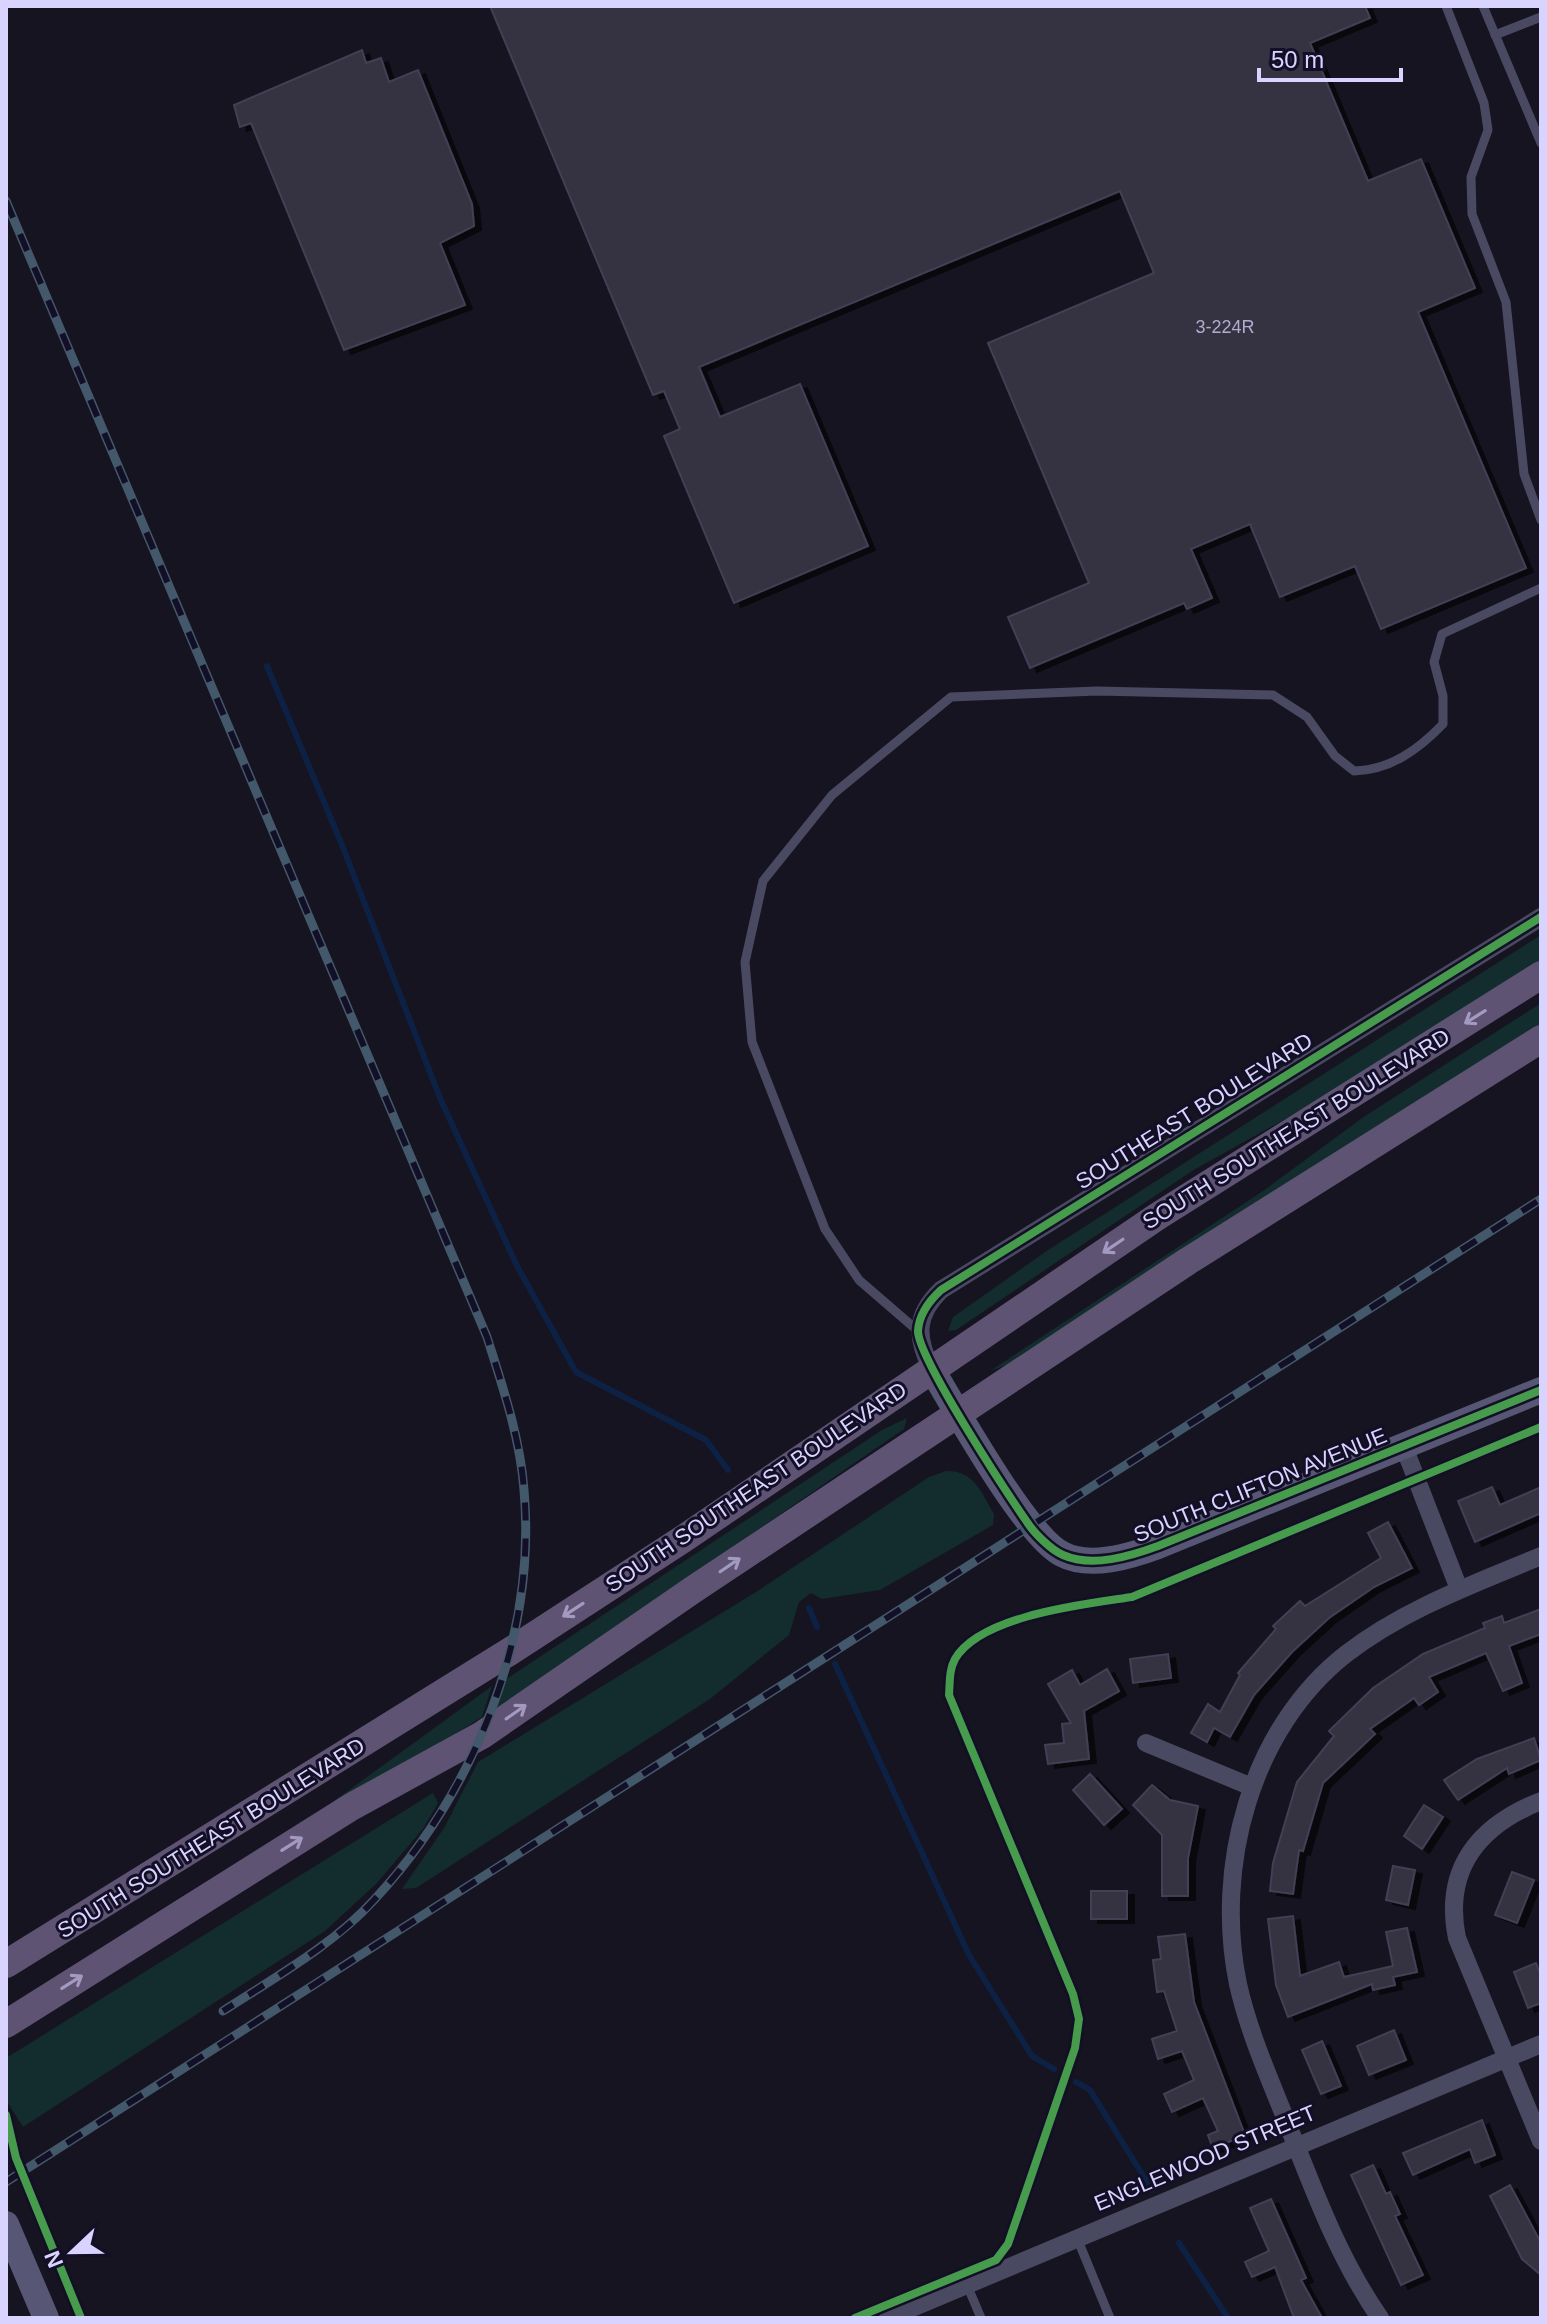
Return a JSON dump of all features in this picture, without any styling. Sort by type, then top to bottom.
[{"type":"main road","name":"SOUTH SOUTHEAST BOULEVARD","points":[[6,1964],[509,1652],[683,1539],[1158,1216],[1541,975]]},
{"type":"main road","points":[[6,2024],[351,1807],[482,1735],[1188,1261],[1541,1039]]},
{"type":"main road","points":[[6,1957],[39,1944]]},
{"type":"street","name":"SOUTHEAST BOULEVARD","points":[[918,1331],[928,1302],[941,1290],[1541,917]]},
{"type":"street","points":[[918,1331],[931,1368]]},
{"type":"street","name":"SOUTH CLIFTON AVENUE","points":[[931,1368],[1028,1525],[1063,1555],[1083,1559],[1132,1556],[1541,1390]]},
{"type":"street","points":[[1404,1447],[1459,1589]]},
{"type":"street","points":[[1380,2318],[1343,2258],[1246,2016],[1233,1953],[1231,1889],[1236,1846],[1252,1787],[1286,1722],[1334,1665],[1404,1617],[1459,1589],[1541,1556]]},
{"type":"street","points":[[1146,1743],[1252,1787]]},
{"type":"street","points":[[1541,1801],[1484,1836],[1460,1868],[1453,1891],[1452,1915],[1457,1938],[1541,2141]]},
{"type":"street","name":"ENGLEWOOD STREET","points":[[888,2318],[1541,2044]]},
{"type":"street","points":[[6,2224],[46,2318]]},
{"type":"lane","points":[[1446,6],[1484,103],[1488,130],[1471,177],[1472,214],[1506,302],[1524,474],[1541,520]]},
{"type":"lane","points":[[1483,6],[1541,143]]},
{"type":"lane","points":[[1495,35],[1541,17]]},
{"type":"lane","points":[[918,1331],[859,1280],[825,1229],[752,1042],[745,962],[763,881],[832,795],[951,697],[1097,691],[1273,695],[1307,717],[1335,756],[1354,771],[1376,770],[1422,747],[1443,724],[1443,696],[1434,662],[1442,634],[1541,588]]},
{"type":"lane","points":[[1077,2238],[1110,2318]]},
{"type":"lane","points":[[967,2285],[981,2318]]},
{"type":"green space","points":[[1541,935],[1541,961],[1303,1109],[1192,1171],[956,1330],[948,1331],[953,1317],[1048,1250]]},
{"type":"green space","points":[[1541,1003],[1541,1026],[1019,1361],[990,1371],[1263,1191],[1365,1116]]},
{"type":"green space","points":[[907,1418],[904,1429],[496,1710],[505,1680],[882,1430]]},
{"type":"green space","points":[[946,1471],[963,1474],[976,1484],[994,1514],[993,1525],[880,1590],[822,1599],[811,1593],[799,1602],[789,1635],[710,1699],[416,1888],[402,1889],[444,1828],[478,1762],[756,1592],[929,1477]]},
{"type":"green space","points":[[492,1686],[482,1717],[349,1801],[319,1812]]},
{"type":"green space","points":[[433,1793],[438,1803],[423,1829],[376,1884],[325,1931],[23,2127],[6,2100],[6,2058]]},
{"type":"building","points":[[490,6],[1365,6],[1370,18],[1310,43],[1368,181],[1421,159],[1475,288],[1418,312],[1526,568],[1381,629],[1355,566],[1280,597],[1250,524],[1191,549],[1212,598],[1187,609],[1184,603],[1030,668],[1008,617],[1089,583],[988,343],[1154,273],[1120,191],[699,367],[720,417],[800,384],[868,546],[734,603],[664,436],[680,429],[664,391],[653,395]]},
{"type":"building","points":[[362,50],[366,63],[381,58],[389,82],[418,70],[472,204],[474,226],[440,243],[465,305],[344,350],[251,123],[240,127],[234,105]]},
{"type":"building","points":[[1492,1487],[1500,1505],[1541,1487],[1541,1513],[1475,1542],[1458,1501]]},
{"type":"building","points":[[1388,1522],[1412,1568],[1374,1587],[1329,1618],[1292,1652],[1254,1695],[1230,1737],[1214,1728],[1207,1742],[1191,1733],[1208,1704],[1220,1712],[1240,1675],[1238,1673],[1276,1629],[1273,1626],[1300,1601],[1305,1606],[1381,1558],[1368,1533]]},
{"type":"building","points":[[1541,1609],[1541,1634],[1509,1646],[1522,1683],[1503,1691],[1486,1653],[1429,1677],[1438,1692],[1419,1705],[1414,1698],[1370,1729],[1375,1734],[1323,1783],[1303,1851],[1299,1850],[1293,1894],[1270,1891],[1273,1863],[1297,1782],[1334,1736],[1329,1731],[1373,1688],[1423,1654],[1485,1628],[1483,1623],[1502,1616],[1504,1623]]},
{"type":"building","points":[[1168,1654],[1171,1678],[1133,1683],[1130,1659]]},
{"type":"building","points":[[1107,1669],[1119,1691],[1084,1711],[1089,1759],[1048,1764],[1045,1745],[1064,1743],[1062,1724],[1071,1723],[1048,1684],[1072,1670],[1080,1685]]},
{"type":"building","points":[[1534,1738],[1541,1760],[1509,1774],[1507,1768],[1458,1800],[1444,1780],[1477,1759]]},
{"type":"building","points":[[1090,1774],[1122,1809],[1104,1825],[1073,1790]]},
{"type":"building","points":[[1152,1785],[1170,1800],[1198,1806],[1188,1858],[1188,1896],[1162,1896],[1162,1835],[1133,1805]]},
{"type":"building","points":[[1424,1805],[1443,1817],[1422,1849],[1404,1836]]},
{"type":"building","points":[[1393,1866],[1415,1870],[1408,1905],[1386,1900]]},
{"type":"building","points":[[1512,1872],[1534,1880],[1517,1923],[1495,1915]]},
{"type":"building","points":[[1091,1891],[1127,1891],[1127,1919],[1091,1919]]},
{"type":"building","points":[[1293,1916],[1300,1976],[1339,1962],[1344,1977],[1393,1966],[1386,1932],[1407,1928],[1417,1972],[1393,1977],[1395,1985],[1373,1990],[1372,1984],[1288,2017],[1276,1985],[1268,1919]]},
{"type":"building","points":[[1185,1934],[1194,2002],[1245,2135],[1213,2149],[1208,2135],[1218,2131],[1203,2098],[1172,2112],[1164,2094],[1194,2080],[1182,2051],[1158,2059],[1152,2039],[1177,2031],[1164,1991],[1157,1992],[1153,1960],[1161,1959],[1158,1937]]},
{"type":"building","points":[[1536,1963],[1541,1976],[1541,2003],[1528,2008],[1514,1972]]},
{"type":"building","points":[[1394,2030],[1406,2060],[1369,2075],[1357,2046]]},
{"type":"building","points":[[1322,2041],[1341,2086],[1321,2094],[1302,2050]]},
{"type":"building","points":[[1482,2120],[1495,2155],[1475,2163],[1470,2149],[1413,2175],[1403,2153]]},
{"type":"building","points":[[1373,2165],[1386,2194],[1390,2192],[1400,2214],[1395,2216],[1423,2275],[1401,2285],[1351,2175]]},
{"type":"building","points":[[1510,2185],[1541,2243],[1541,2275],[1522,2259],[1490,2196]]},
{"type":"building","points":[[1271,2199],[1306,2278],[1301,2280],[1322,2318],[1294,2318],[1275,2267],[1252,2277],[1245,2262],[1269,2251],[1250,2208]]},
{"type":"waterway","points":[[267,666],[342,845],[440,1098],[517,1266],[576,1372],[706,1440],[728,1470]]},
{"type":"waterway","points":[[809,1608],[817,1627]]},
{"type":"waterway","points":[[835,1664],[969,1955],[1032,2056],[1054,2069]]},
{"type":"waterway","points":[[1076,2082],[1090,2090],[1152,2190]]},
{"type":"waterway","points":[[1179,2243],[1228,2318]]},
{"type":"railway","points":[[6,201],[487,1337],[510,1413],[522,1470],[525,1546],[520,1601],[509,1656],[469,1762],[410,1857],[374,1900],[322,1946],[223,2011]]},
{"type":"railway","points":[[6,2182],[1541,1199]]},
{"type":"cycle path","points":[[1541,917],[941,1290],[925,1308],[918,1331],[922,1346],[947,1396],[1030,1526],[1058,1553],[1074,1559],[1099,1561],[1158,1546],[1541,1390]]},
{"type":"cycle path","points":[[855,2318],[996,2260],[1008,2244],[1075,2048],[1079,2019],[1073,1994],[949,1695],[955,1659],[968,1644],[1010,1622],[1063,1608],[1132,1597],[1541,1427]]},
{"type":"cycle path","points":[[6,2115],[16,2158],[81,2318]]}]
